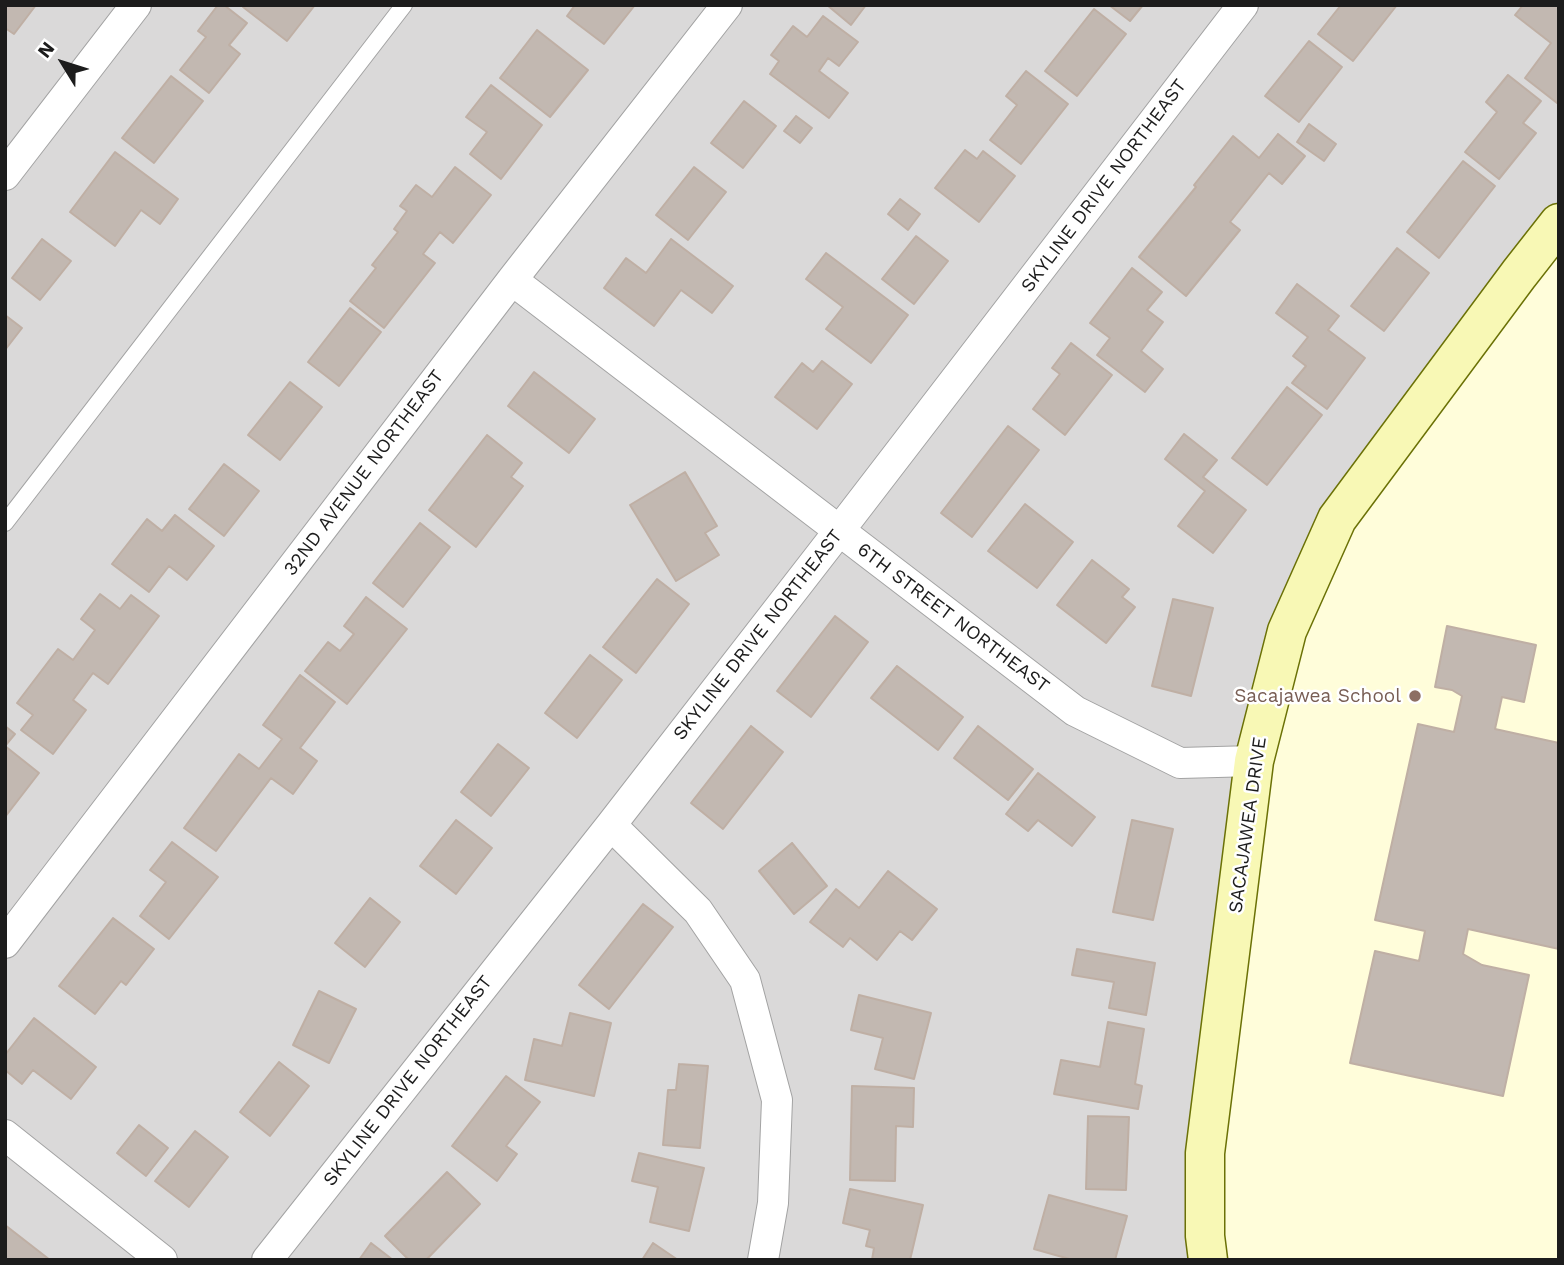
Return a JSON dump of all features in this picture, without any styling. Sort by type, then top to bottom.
[{"type":"street","points":[[5,175],[136,5]]},
{"type":"street","name":"32ND AVENUE NORTHEAST","points":[[5,943],[512,280],[727,5]]},
{"type":"street","name":"SKYLINE DRIVE NORTHEAST","points":[[267,1260],[611,825],[1243,5]]},
{"type":"street","name":"SACAJAWEA DRIVE","points":[[1208,1260],[1205,1236],[1205,1153],[1254,761],[1287,632],[1337,519],[1559,223]]},
{"type":"street","name":"6TH STREET NORTHEAST","points":[[512,280],[1075,711],[1180,763],[1254,761]]},
{"type":"street","points":[[611,825],[698,911],[745,980],[777,1100],[773,1203],[763,1260]]},
{"type":"street","points":[[5,1135],[162,1260]]},
{"type":"lane","points":[[5,523],[404,5]]},
{"type":"shaded area","points":[[5,5],[1559,5],[1559,223],[1209,1260],[5,1260]]},
{"type":"shaded area","name":"Sacajawea School","points":[[1559,223],[1559,1260],[1211,1260],[1254,761],[1337,519]]},
{"type":"building","points":[[5,5],[36,5],[14,34],[5,28]]},
{"type":"building","points":[[218,5],[224,5],[247,23],[229,45],[240,54],[209,93],[180,70],[206,37],[198,31]]},
{"type":"building","points":[[315,5],[287,41],[243,7]]},
{"type":"building","points":[[575,5],[635,5],[604,44],[567,16]]},
{"type":"building","points":[[827,5],[866,5],[851,25]]},
{"type":"building","points":[[1109,5],[1143,5],[1130,21]]},
{"type":"building","points":[[1341,5],[1397,5],[1353,61],[1318,34]]},
{"type":"building","points":[[1523,5],[1559,5],[1557,103],[1525,78],[1551,43],[1515,15]]},
{"type":"building","points":[[1094,9],[1126,34],[1077,96],[1045,71]]},
{"type":"building","points":[[823,16],[858,42],[839,66],[828,58],[819,71],[848,93],[829,118],[770,74],[779,61],[771,55],[793,26],[807,37]]},
{"type":"building","points":[[537,30],[588,70],[550,117],[500,78]]},
{"type":"building","points":[[1309,41],[1342,67],[1299,122],[1265,96]]},
{"type":"building","points":[[1026,71],[1068,104],[1021,164],[990,140],[1017,105],[1006,96]]},
{"type":"building","points":[[1508,75],[1541,101],[1523,123],[1536,133],[1499,179],[1465,152],[1497,112],[1486,102]]},
{"type":"building","points":[[171,76],[203,101],[154,163],[122,138]]},
{"type":"building","points":[[491,85],[542,125],[501,179],[470,154],[487,132],[466,117]]},
{"type":"building","points":[[744,101],[776,126],[743,168],[711,143]]},
{"type":"building","points":[[796,116],[812,128],[800,143],[784,131]]},
{"type":"building","points":[[1309,124],[1336,144],[1324,161],[1297,142]]},
{"type":"building","points":[[1278,134],[1305,156],[1282,184],[1269,173],[1230,222],[1240,230],[1186,296],[1139,257],[1233,136],[1259,158]]},
{"type":"building","points":[[965,150],[977,159],[983,151],[1015,176],[979,222],[935,188]]},
{"type":"building","points":[[115,152],[178,199],[160,224],[141,210],[115,246],[70,212]]},
{"type":"building","points":[[1463,161],[1495,186],[1439,258],[1407,232]]},
{"type":"building","points":[[455,167],[491,195],[453,243],[440,232],[423,254],[435,263],[384,328],[350,301],[376,268],[372,265],[398,232],[394,229],[407,211],[400,206],[416,185],[432,197]]},
{"type":"building","points":[[694,167],[726,192],[688,240],[656,215]]},
{"type":"building","points":[[900,199],[920,214],[908,230],[888,214]]},
{"type":"building","points":[[916,236],[948,261],[914,304],[882,279]]},
{"type":"building","points":[[42,239],[71,261],[40,300],[12,278]]},
{"type":"building","points":[[671,239],[733,286],[712,313],[681,290],[654,326],[604,288],[626,258],[646,273]]},
{"type":"building","points":[[1397,248],[1429,273],[1384,331],[1351,306]]},
{"type":"building","points":[[826,253],[908,315],[871,363],[826,329],[843,307],[806,279]]},
{"type":"building","points":[[1132,268],[1162,292],[1147,310],[1163,322],[1141,351],[1163,369],[1145,392],[1097,355],[1110,338],[1090,323]]},
{"type":"building","points":[[1297,284],[1339,316],[1328,330],[1365,358],[1327,409],[1292,383],[1306,366],[1293,356],[1308,337],[1276,313]]},
{"type":"building","points":[[350,308],[381,332],[339,386],[308,362]]},
{"type":"building","points":[[5,315],[22,328],[5,350]]},
{"type":"building","points":[[1071,343],[1112,375],[1065,435],[1033,409],[1060,374],[1052,368]]},
{"type":"building","points":[[822,361],[852,384],[817,429],[775,397],[802,363],[813,372]]},
{"type":"building","points":[[534,372],[595,419],[569,453],[508,406]]},
{"type":"building","points":[[290,382],[322,407],[280,460],[248,435]]},
{"type":"building","points":[[1287,387],[1322,415],[1267,485],[1232,458]]},
{"type":"building","points":[[1008,426],[1039,450],[972,537],[941,513]]},
{"type":"building","points":[[1184,434],[1217,460],[1203,477],[1246,510],[1213,553],[1178,526],[1205,491],[1165,459]]},
{"type":"building","points":[[487,435],[522,463],[511,477],[523,486],[476,547],[429,510]]},
{"type":"building","points":[[224,464],[259,491],[224,536],[189,509]]},
{"type":"building","points":[[685,472],[717,526],[705,533],[719,555],[676,581],[630,505]]},
{"type":"building","points":[[1025,504],[1073,542],[1037,588],[988,551]]},
{"type":"building","points":[[175,515],[214,546],[187,580],[169,566],[149,592],[112,564],[147,519],[162,531]]},
{"type":"building","points":[[420,523],[450,547],[403,607],[373,583]]},
{"type":"building","points":[[1092,560],[1129,589],[1122,597],[1135,607],[1106,643],[1057,605]]},
{"type":"building","points":[[657,579],[689,604],[636,673],[603,647]]},
{"type":"building","points":[[100,594],[120,609],[131,595],[159,616],[108,684],[93,673],[73,700],[86,710],[53,754],[21,730],[33,715],[17,703],[58,649],[73,660],[95,630],[81,619]]},
{"type":"building","points":[[366,597],[407,629],[347,704],[305,671],[328,642],[340,651],[354,634],[344,626]]},
{"type":"building","points":[[1173,599],[1213,608],[1191,696],[1152,686]]},
{"type":"building","points":[[835,616],[868,642],[811,717],[777,691]]},
{"type":"building","points":[[1447,626],[1536,645],[1524,702],[1502,697],[1495,729],[1559,743],[1559,949],[1468,929],[1463,954],[1482,965],[1529,975],[1503,1096],[1350,1063],[1375,951],[1419,961],[1425,931],[1375,920],[1418,724],[1454,732],[1462,696],[1452,690],[1435,687]]},
{"type":"building","points":[[590,655],[622,680],[577,738],[545,713]]},
{"type":"building","points":[[897,666],[963,717],[938,750],[871,698]]},
{"type":"building","points":[[300,675],[335,702],[300,748],[317,761],[293,794],[271,778],[216,851],[184,828],[239,754],[259,769],[282,739],[263,725]]},
{"type":"building","points":[[5,726],[15,734],[5,746]]},
{"type":"building","points":[[751,726],[783,752],[723,829],[691,803]]},
{"type":"building","points":[[978,726],[1033,769],[1008,800],[954,758]]},
{"type":"building","points":[[498,744],[529,768],[491,816],[461,792]]},
{"type":"building","points":[[5,746],[39,773],[5,817]]},
{"type":"building","points":[[1038,773],[1095,817],[1072,846],[1038,820],[1028,831],[1006,814]]},
{"type":"building","points":[[456,820],[492,848],[456,894],[420,866]]},
{"type":"building","points":[[1132,820],[1173,829],[1153,920],[1113,912]]},
{"type":"building","points":[[172,842],[218,877],[169,939],[140,916],[166,882],[150,870]]},
{"type":"building","points":[[792,843],[827,886],[794,914],[759,871]]},
{"type":"building","points":[[888,871],[937,909],[912,940],[900,931],[877,960],[850,938],[843,947],[810,922],[836,889],[859,908]]},
{"type":"building","points":[[370,898],[400,922],[365,967],[335,943]]},
{"type":"building","points":[[643,904],[673,927],[609,1009],[579,985]]},
{"type":"building","points":[[113,918],[154,949],[126,985],[121,981],[95,1014],[59,986]]},
{"type":"building","points":[[1077,949],[1155,963],[1146,1015],[1109,1008],[1114,982],[1072,975]]},
{"type":"building","points":[[319,991],[356,1009],[329,1063],[293,1045]]},
{"type":"building","points":[[859,995],[931,1013],[914,1079],[875,1069],[883,1038],[851,1030]]},
{"type":"building","points":[[570,1013],[611,1023],[594,1096],[525,1080],[534,1039],[562,1046]]},
{"type":"building","points":[[34,1018],[96,1067],[71,1099],[33,1070],[22,1084],[5,1070],[5,1055]]},
{"type":"building","points":[[1108,1022],[1144,1029],[1135,1084],[1142,1086],[1138,1109],[1054,1094],[1061,1060],[1100,1067]]},
{"type":"building","points":[[279,1062],[309,1086],[270,1136],[240,1112]]},
{"type":"building","points":[[679,1064],[708,1066],[700,1148],[663,1145],[668,1090],[676,1090]]},
{"type":"building","points":[[506,1076],[540,1102],[506,1146],[517,1154],[497,1181],[452,1146]]},
{"type":"building","points":[[852,1086],[914,1088],[913,1127],[896,1126],[895,1181],[850,1180]]},
{"type":"building","points":[[1088,1116],[1129,1117],[1126,1190],[1086,1189]]},
{"type":"building","points":[[139,1125],[168,1148],[146,1176],[117,1153]]},
{"type":"building","points":[[195,1131],[228,1157],[189,1207],[155,1181]]},
{"type":"building","points":[[639,1153],[704,1168],[689,1231],[650,1222],[658,1187],[632,1181]]},
{"type":"building","points":[[447,1172],[480,1204],[426,1260],[409,1260],[385,1236]]},
{"type":"building","points":[[850,1189],[923,1205],[910,1260],[872,1260],[874,1248],[866,1246],[870,1230],[843,1223]]},
{"type":"building","points":[[1049,1195],[1127,1216],[1115,1260],[1073,1260],[1034,1249]]},
{"type":"building","points":[[5,1225],[50,1260],[5,1260]]},
{"type":"building","points":[[371,1243],[393,1260],[359,1260]]},
{"type":"building","points":[[653,1243],[678,1260],[642,1260]]},
{"type":"place","name":"Sacajawea School","points":[[1415,696]]}]
